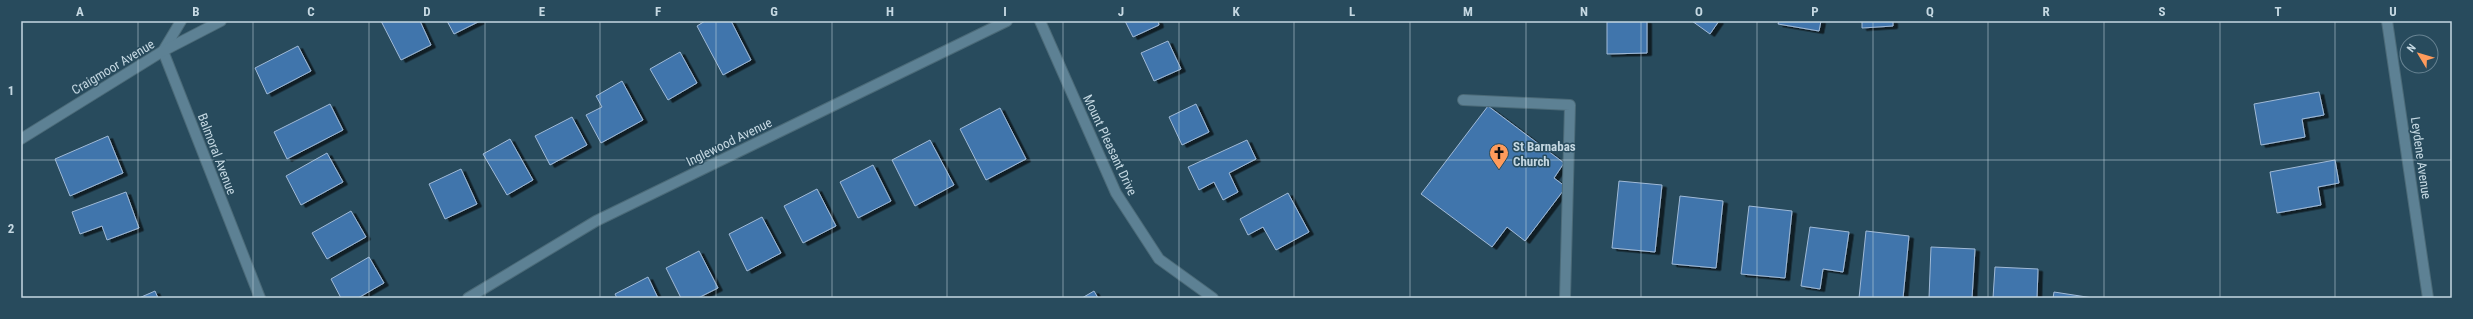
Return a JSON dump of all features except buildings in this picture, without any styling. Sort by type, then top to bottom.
[{"type":"street","points":[[163,51],[181,21]]},
{"type":"street","name":"Craigmoor Avenue","points":[[21,138],[163,51],[221,21]]},
{"type":"street","name":"Inglewood Avenue","points":[[468,298],[596,221],[1007,21]]},
{"type":"street","name":"Mount Pleasant Drive","points":[[1040,21],[1116,193],[1159,259],[1212,298]]},
{"type":"street","name":"Leydene Avenue","points":[[2387,21],[2428,298]]},
{"type":"street","name":"Balmoral Avenue","points":[[163,51],[260,298]]},
{"type":"street","points":[[1464,100],[1570,105],[1565,298]]},
{"type":"place","name":"St Barnabas Church","points":[[1499,170]]}]
